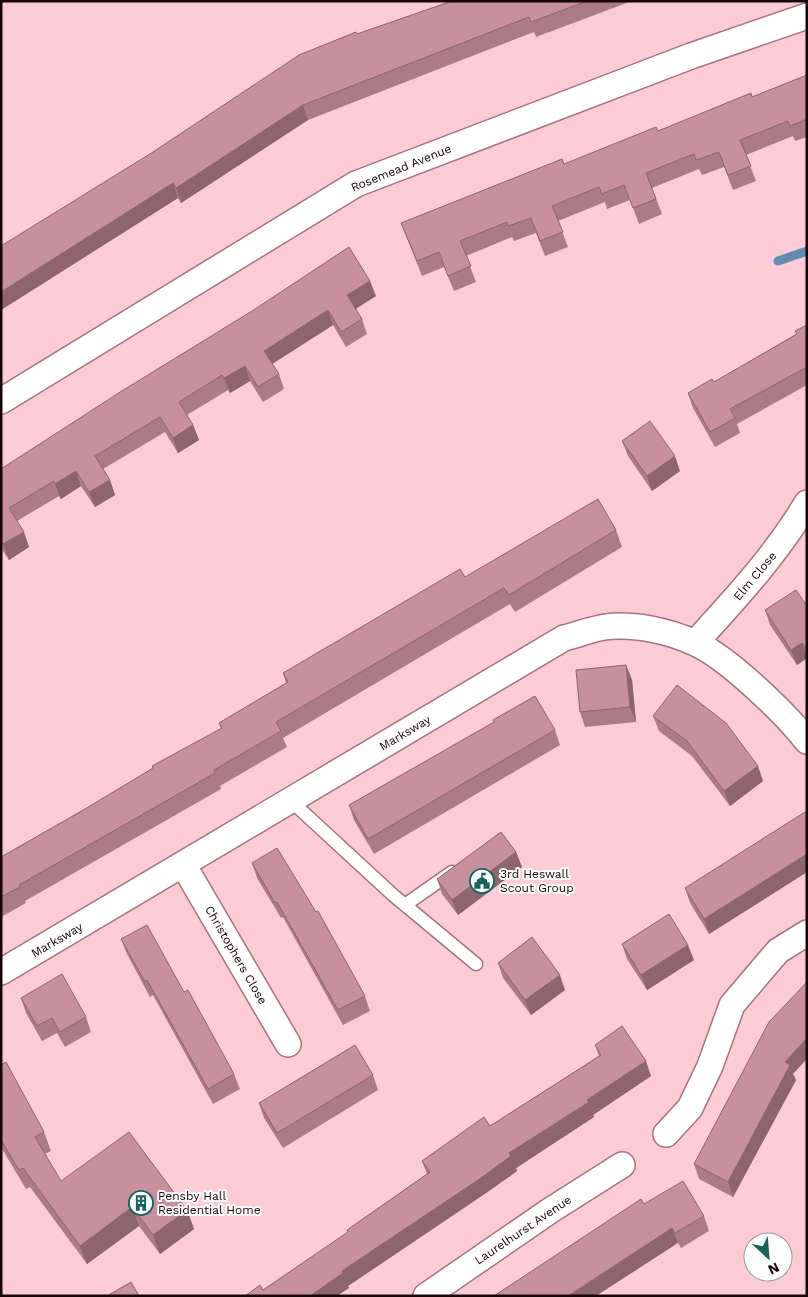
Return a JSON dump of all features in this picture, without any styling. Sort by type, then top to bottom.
[{"type":"street","name":"Rosemead Avenue","points":[[1,401],[356,184],[691,56],[807,16]]},
{"type":"street","name":"Elm Close","points":[[695,643],[760,573],[807,503]]},
{"type":"street","name":"Marksway","points":[[1,972],[184,866],[564,638],[605,627],[634,626],[695,643],[718,658],[771,702],[807,741]]},
{"type":"street","name":"Christophers Close","points":[[184,866],[288,1044]]},
{"type":"street","points":[[666,1134],[690,1108],[710,1066],[732,1005],[778,952],[807,933]]},
{"type":"street","name":"Laurelhurst Avenue","points":[[426,1296],[551,1210],[622,1165]]},
{"type":"lane","points":[[291,801],[405,905],[476,964]]},
{"type":"lane","points":[[405,905],[461,865]]},
{"type":"building","points":[[452,1],[587,1],[531,22],[529,17],[303,105],[176,188],[173,183],[1,292],[1,246],[153,152],[299,55],[356,32],[357,34]]},
{"type":"building","points":[[807,75],[807,119],[790,126],[788,121],[740,140],[751,166],[728,175],[719,152],[696,160],[694,154],[646,173],[656,199],[633,208],[624,185],[602,194],[599,187],[552,206],[563,232],[540,241],[531,218],[508,226],[507,222],[460,241],[471,266],[448,276],[439,252],[417,261],[401,223],[562,159],[564,164],[656,127],[658,131],[751,93],[752,97]]},
{"type":"building","points":[[349,247],[370,281],[347,295],[362,319],[341,332],[328,310],[264,351],[279,374],[258,387],[245,366],[224,378],[222,375],[179,402],[193,425],[173,438],[160,417],[95,456],[110,480],[89,492],[76,471],[55,484],[54,481],[9,508],[24,532],[3,544],[1,541],[1,469],[117,394],[252,311]]},
{"type":"building","points":[[807,325],[807,367],[730,409],[735,418],[710,432],[688,393],[712,379],[714,382],[797,334],[795,331]]},
{"type":"building","points":[[650,421],[675,456],[647,476],[622,441]]},
{"type":"building","points":[[598,499],[616,530],[509,595],[504,588],[276,722],[281,731],[214,770],[215,773],[1,897],[1,857],[85,809],[153,768],[152,766],[222,728],[219,723],[288,682],[283,673],[460,569],[465,577]]},
{"type":"building","points":[[796,590],[807,606],[807,650],[802,643],[791,650],[765,610]]},
{"type":"building","points":[[626,665],[630,707],[580,712],[576,670]]},
{"type":"building","points":[[677,685],[726,723],[758,766],[724,791],[687,741],[653,716]]},
{"type":"building","points":[[535,696],[555,730],[368,839],[349,805],[494,722],[493,720]]},
{"type":"building","points":[[805,812],[807,815],[807,854],[704,919],[685,888]]},
{"type":"building","points":[[501,832],[516,852],[452,900],[437,879]]},
{"type":"building","points":[[277,848],[316,912],[318,911],[365,996],[338,1010],[277,902],[275,903],[252,863]]},
{"type":"building","points":[[669,914],[688,945],[641,975],[622,944]]},
{"type":"building","points":[[147,925],[184,992],[188,990],[234,1074],[208,1089],[147,980],[145,982],[121,939]]},
{"type":"building","points":[[532,937],[560,975],[525,1000],[498,963]]},
{"type":"building","points":[[62,974],[86,1017],[60,1032],[52,1018],[37,1026],[21,998]]},
{"type":"building","points":[[807,982],[807,1038],[785,1062],[790,1065],[728,1182],[694,1164],[769,1022]]},
{"type":"building","points":[[622,1026],[646,1061],[587,1100],[589,1102],[509,1153],[511,1156],[481,1178],[342,1271],[343,1273],[310,1296],[245,1296],[260,1285],[263,1290],[348,1232],[347,1230],[430,1172],[422,1161],[484,1117],[490,1126],[601,1055],[595,1045]]},
{"type":"building","points":[[355,1045],[373,1075],[277,1133],[259,1103]]},
{"type":"building","points":[[6,1062],[44,1132],[35,1137],[61,1181],[129,1132],[187,1210],[153,1235],[132,1207],[80,1246],[23,1168],[19,1170],[1,1140],[1,1065]]},
{"type":"building","points":[[683,1181],[704,1216],[675,1233],[672,1228],[568,1296],[494,1296],[641,1199],[644,1204]]},
{"type":"building","points":[[131,1282],[139,1296],[107,1296]]},
{"type":"waterway","points":[[778,261],[807,251]]},
{"type":"place","name":"3rd Heswall Scout Group","points":[[482,881]]},
{"type":"place","name":"Pensby Hall Residential Home","points":[[141,1203]]}]
